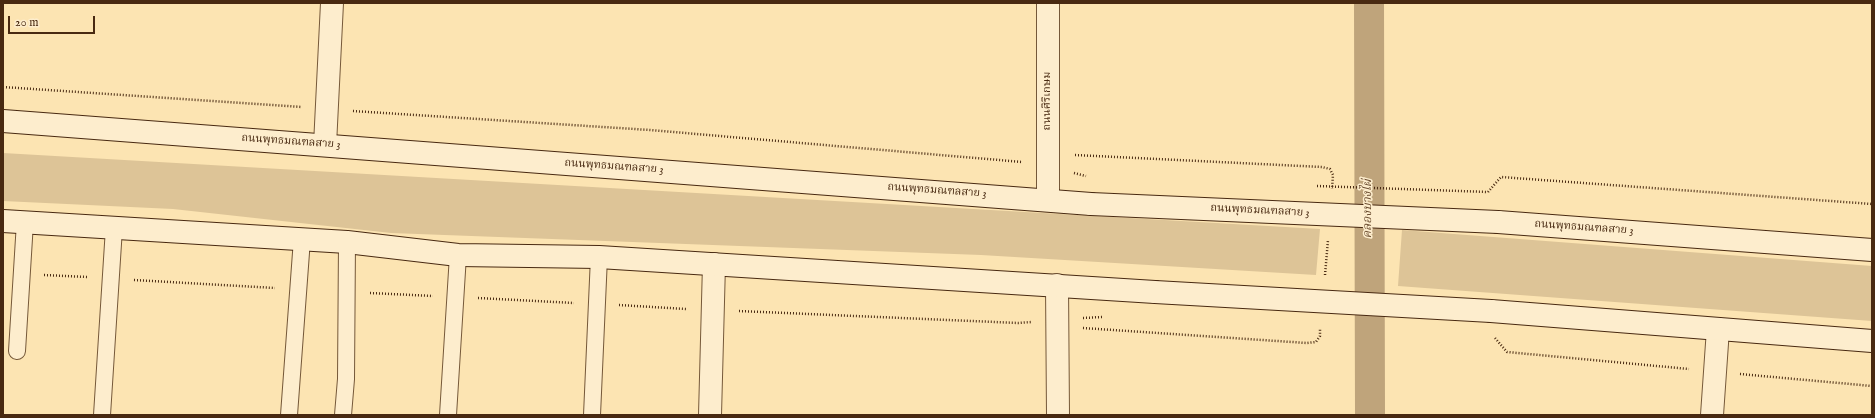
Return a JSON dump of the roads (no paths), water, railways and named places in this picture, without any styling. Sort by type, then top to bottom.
[{"type":"main road","points":[[325,145],[332,3]]},
{"type":"main road","name":"ถนนศิริเกษม","points":[[1048,3],[1048,199]]},
{"type":"main road","name":"ถนนพุทธมณฑลสาย 3","points":[[3,121],[1048,199],[1091,204],[1498,222],[1872,250]]},
{"type":"main road","points":[[3,221],[347,242],[458,256],[599,257],[1155,292],[1491,311],[1872,341]]},
{"type":"main road","points":[[710,415],[714,264]]},
{"type":"main road","points":[[1057,285],[1058,415]]},
{"type":"main road","points":[[1712,415],[1718,328]]},
{"type":"lane","points":[[17,351],[25,222]]},
{"type":"lane","points":[[102,415],[114,228]]},
{"type":"lane","points":[[289,415],[302,239]]},
{"type":"lane","points":[[343,415],[346,379],[347,242]]},
{"type":"lane","points":[[448,415],[458,256]]},
{"type":"lane","points":[[592,415],[599,257]]},
{"type":"waterway","name":"คลองบางไผ่","points":[[1369,3],[1370,415]]}]
